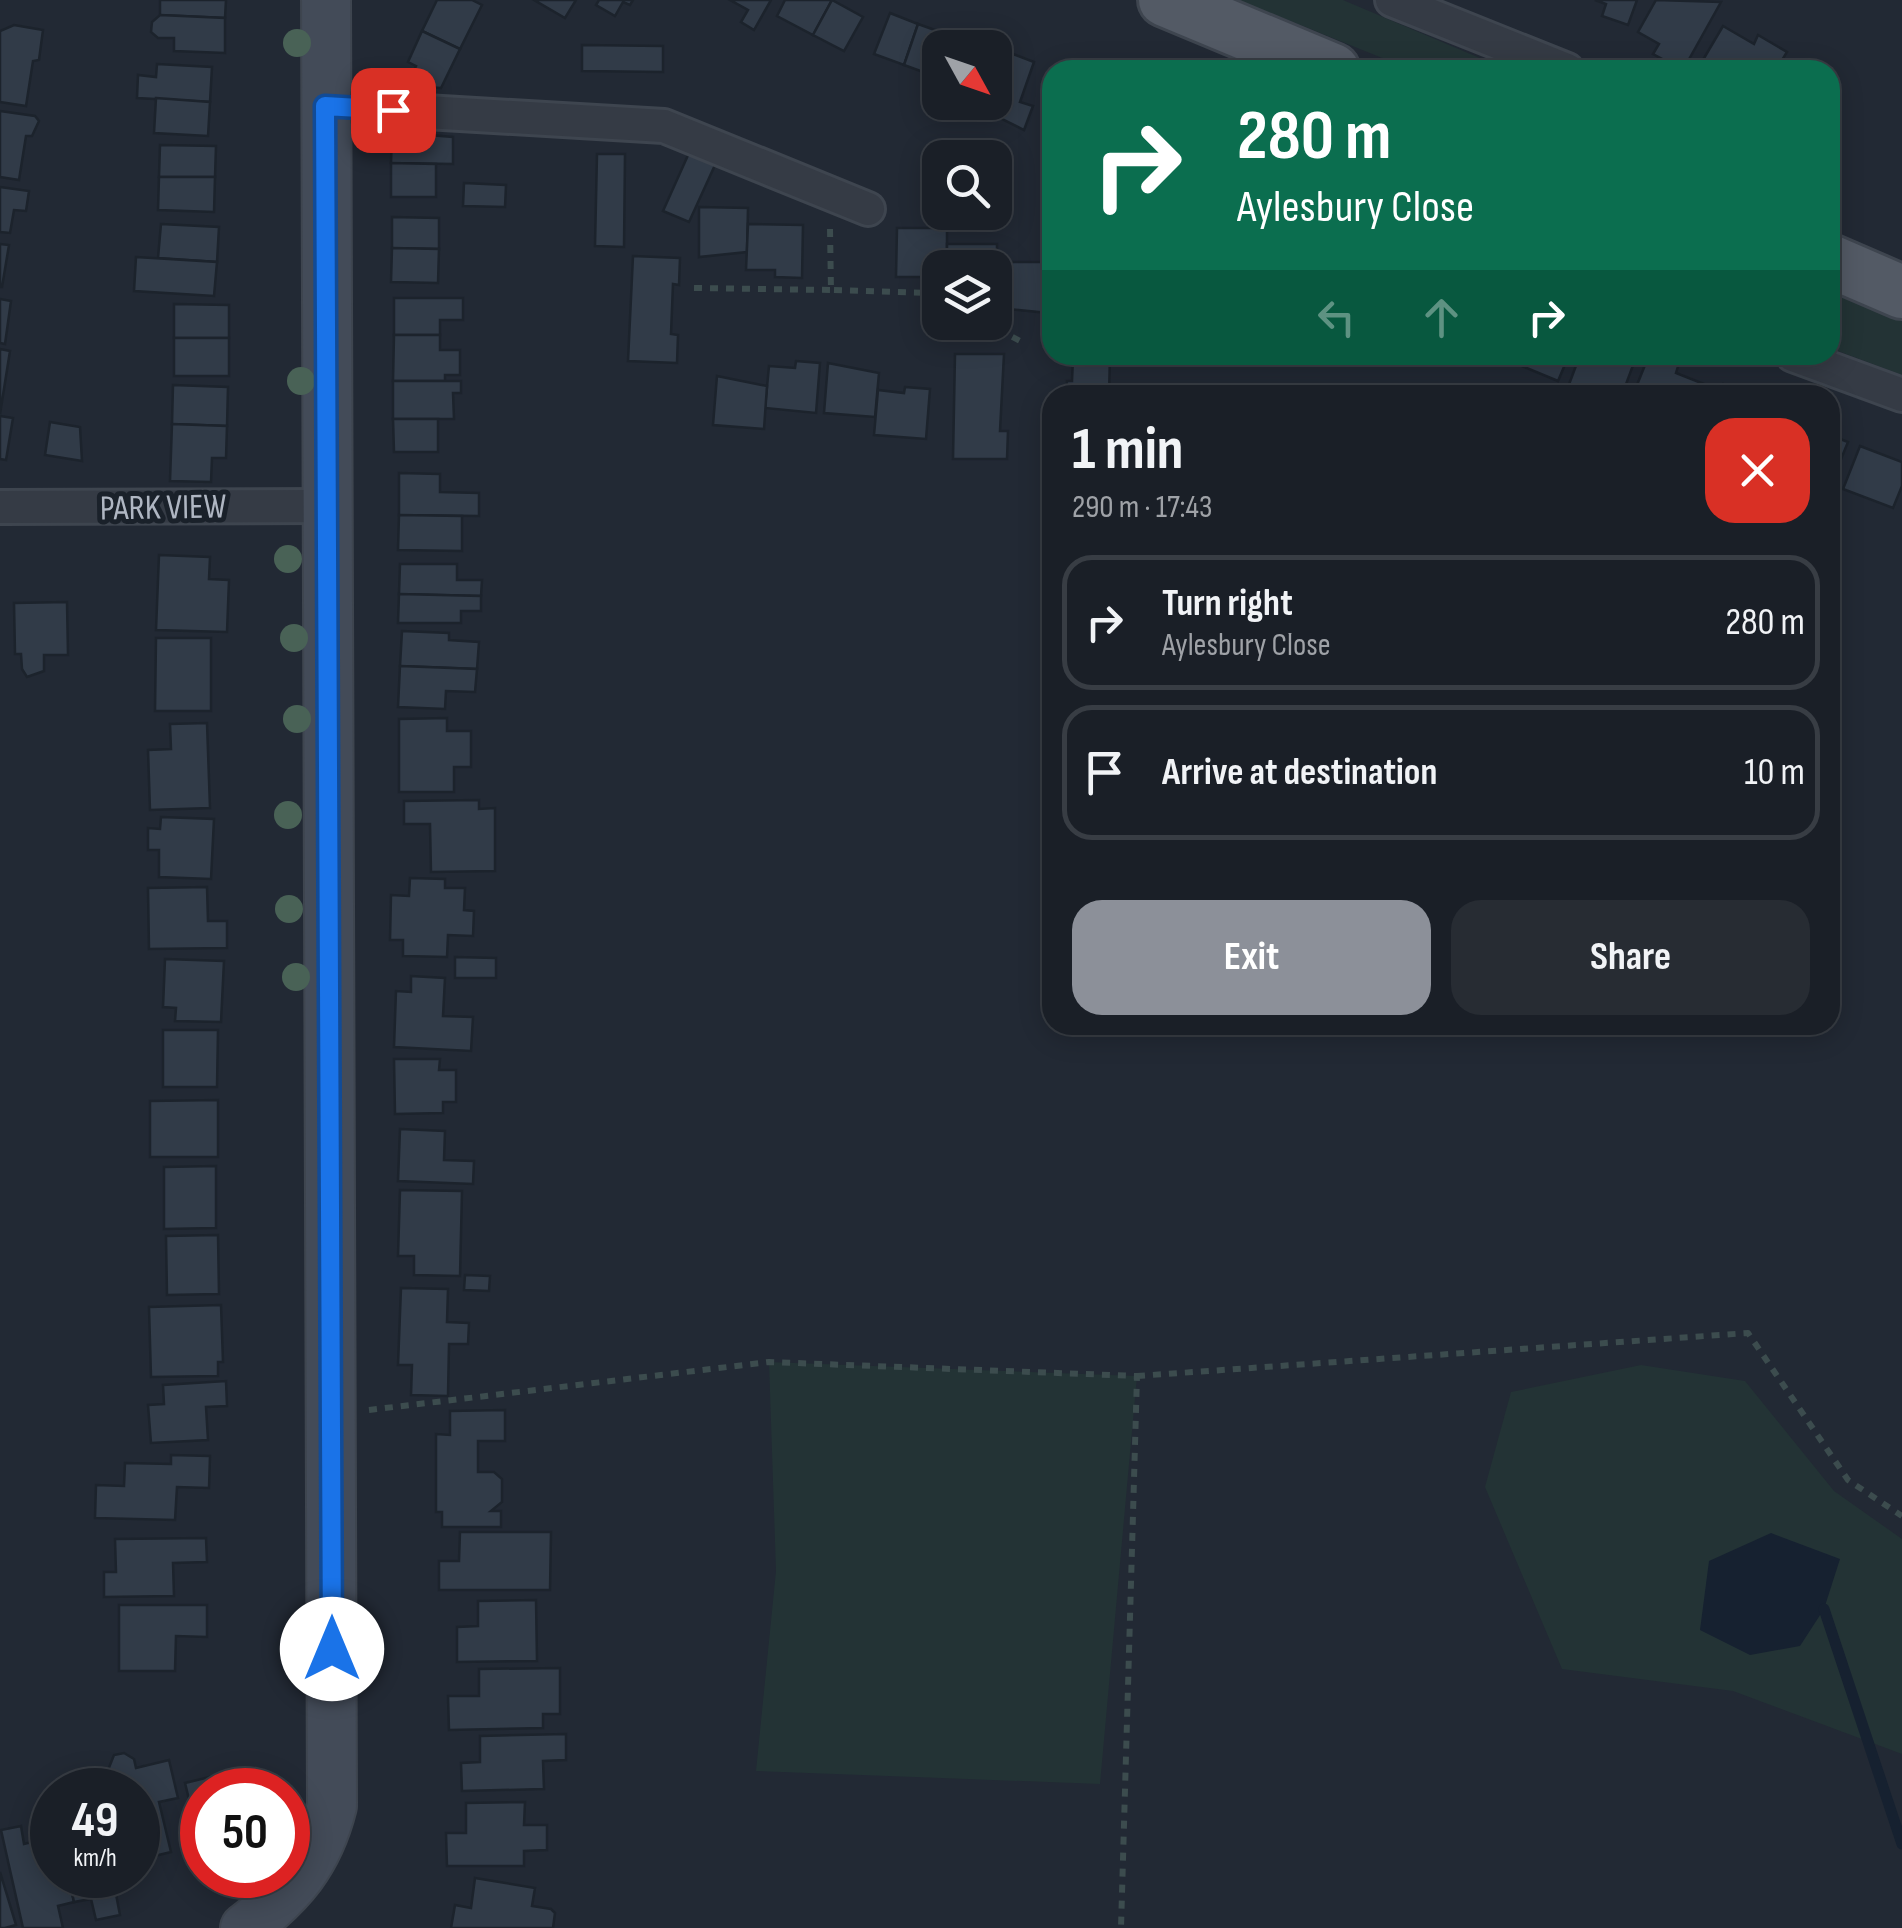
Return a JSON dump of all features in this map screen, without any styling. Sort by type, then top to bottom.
[{"type":"main road","points":[[245,1928],[286,1897],[314,1860],[332,1806],[326,0]]},
{"type":"main road","points":[[1166,0],[1296,60]]},
{"type":"main road","points":[[1840,265],[1902,292]]},
{"type":"street","points":[[1392,0],[1542,60]]},
{"type":"street","points":[[325,106],[664,126],[868,209]]},
{"type":"street","points":[[1820,365],[1902,395]]},
{"type":"street","name":"PARK VIEW","points":[[0,507],[326,506]]},
{"type":"path","points":[[811,186],[830,226],[830,290]]},
{"type":"path","points":[[694,288],[922,293]]},
{"type":"path","points":[[1012,337],[1024,343]]},
{"type":"path","points":[[333,1414],[769,1362],[1137,1376],[1748,1332],[1848,1480],[1902,1516]]},
{"type":"path","points":[[1121,1928],[1137,1376]]},
{"type":"shaded area","points":[[1238,0],[1343,0],[1484,60],[1387,60]]},
{"type":"shaded area","points":[[1840,284],[1902,311],[1902,375],[1840,352]]},
{"type":"shaded area","points":[[769,1362],[1137,1376],[1100,1784],[756,1771],[776,1571]]},
{"type":"shaded area","points":[[1641,1365],[1745,1381],[1834,1491],[1902,1539],[1902,1754],[1733,1691],[1562,1669],[1485,1487],[1511,1392]]},
{"type":"water","points":[[1771,1533],[1840,1559],[1824,1609],[1800,1646],[1750,1655],[1700,1630],[1709,1561]]},
{"type":"building","points":[[160,0],[226,0],[225,18],[160,15]]},
{"type":"building","points":[[437,0],[472,0],[482,5],[460,49],[422,31]]},
{"type":"building","points":[[534,0],[576,0],[565,18]]},
{"type":"building","points":[[599,0],[633,0],[630,5],[623,2],[615,16],[596,5]]},
{"type":"building","points":[[730,0],[771,0],[754,30],[741,22],[748,10]]},
{"type":"building","points":[[785,0],[832,0],[813,35],[777,16]]},
{"type":"building","points":[[832,0],[863,17],[844,51],[813,35]]},
{"type":"building","points":[[1595,0],[1637,0],[1628,25],[1602,16],[1606,4]]},
{"type":"building","points":[[1656,0],[1721,2],[1689,60],[1664,60],[1653,54],[1659,44],[1638,32]]},
{"type":"building","points":[[890,13],[918,24],[904,65],[874,54]]},
{"type":"building","points":[[160,15],[225,18],[225,53],[174,51],[174,38],[158,38],[151,32],[152,22]]},
{"type":"building","points":[[918,24],[935,30],[922,30],[922,72],[904,65]]},
{"type":"building","points":[[14,25],[43,30],[26,106],[0,102],[0,31]]},
{"type":"building","points":[[1723,26],[1754,44],[1758,35],[1787,52],[1782,60],[1703,60]]},
{"type":"building","points":[[422,31],[460,49],[441,88],[407,86],[416,66],[408,62]]},
{"type":"building","points":[[582,45],[663,46],[663,72],[582,71]]},
{"type":"building","points":[[1012,54],[1034,62],[1020,102],[1033,106],[1024,130],[1004,120],[1012,120]]},
{"type":"building","points":[[157,64],[212,67],[210,102],[137,98],[138,75],[156,77]]},
{"type":"building","points":[[156,98],[210,102],[208,136],[154,133]]},
{"type":"building","points":[[0,111],[35,116],[39,121],[32,136],[26,136],[19,180],[0,177]]},
{"type":"building","points":[[392,132],[453,137],[453,164],[391,163]]},
{"type":"building","points":[[160,145],[216,146],[215,177],[159,177]]},
{"type":"building","points":[[689,153],[715,165],[689,222],[663,211]]},
{"type":"building","points":[[597,154],[625,154],[624,247],[595,246]]},
{"type":"building","points":[[391,163],[436,164],[436,197],[391,197]]},
{"type":"building","points":[[159,177],[215,177],[214,212],[158,210]]},
{"type":"building","points":[[464,183],[506,185],[505,207],[463,206]]},
{"type":"building","points":[[0,187],[29,191],[26,211],[14,210],[10,233],[0,232]]},
{"type":"building","points":[[699,207],[748,208],[747,252],[699,257]]},
{"type":"building","points":[[392,217],[439,218],[439,249],[392,248]]},
{"type":"building","points":[[161,224],[219,227],[217,262],[158,258]]},
{"type":"building","points":[[748,224],[803,225],[802,278],[775,277],[775,270],[746,270]]},
{"type":"building","points":[[897,228],[947,230],[947,250],[922,250],[922,277],[896,277]]},
{"type":"building","points":[[0,244],[9,245],[2,287],[0,287]]},
{"type":"building","points":[[947,244],[997,244],[997,250],[947,250]]},
{"type":"building","points":[[392,248],[439,249],[438,283],[391,282]]},
{"type":"building","points":[[633,256],[680,258],[679,285],[673,284],[671,334],[678,335],[677,363],[628,361]]},
{"type":"building","points":[[136,257],[217,262],[214,296],[134,291]]},
{"type":"building","points":[[1012,262],[1042,262],[1042,312],[1012,309]]},
{"type":"building","points":[[394,298],[463,298],[463,320],[440,320],[440,335],[394,335]]},
{"type":"building","points":[[0,299],[11,301],[5,344],[0,343]]},
{"type":"building","points":[[174,304],[229,305],[229,338],[174,338]]},
{"type":"building","points":[[394,335],[440,335],[440,350],[460,350],[460,375],[445,375],[445,381],[393,381]]},
{"type":"building","points":[[174,338],[229,338],[229,376],[174,376]]},
{"type":"building","points":[[0,349],[10,351],[0,414]]},
{"type":"building","points":[[955,354],[1004,354],[1000,431],[1008,431],[1007,459],[953,459]]},
{"type":"building","points":[[796,361],[820,363],[816,413],[765,408],[769,366],[795,368]]},
{"type":"building","points":[[828,363],[879,373],[875,417],[824,413]]},
{"type":"building","points":[[1073,365],[1110,365],[1109,385],[1067,385],[1067,381],[1072,381]]},
{"type":"building","points":[[1519,365],[1565,365],[1558,381]]},
{"type":"building","points":[[1576,365],[1633,365],[1626,385],[1569,385]]},
{"type":"building","points":[[1645,365],[1678,365],[1676,373],[1706,385],[1637,385]]},
{"type":"building","points":[[717,376],[767,386],[764,429],[713,425]]},
{"type":"building","points":[[393,381],[461,381],[461,393],[453,393],[454,419],[393,419]]},
{"type":"building","points":[[173,385],[228,387],[227,426],[172,424]]},
{"type":"building","points":[[905,387],[930,389],[926,439],[874,435],[878,390],[904,393]]},
{"type":"building","points":[[0,416],[13,418],[6,460],[0,459]]},
{"type":"building","points":[[393,419],[438,419],[438,452],[394,452]]},
{"type":"building","points":[[50,422],[80,427],[82,461],[45,455]]},
{"type":"building","points":[[172,424],[227,426],[226,458],[212,458],[211,482],[170,481]]},
{"type":"building","points":[[1840,439],[1848,442],[1840,462]]},
{"type":"building","points":[[1860,446],[1902,462],[1902,486],[1893,508],[1843,489]]},
{"type":"building","points":[[399,473],[440,474],[440,492],[479,493],[479,516],[399,515]]},
{"type":"building","points":[[399,515],[462,516],[462,551],[398,550]]},
{"type":"building","points":[[159,555],[210,557],[209,579],[229,580],[227,632],[156,630]]},
{"type":"building","points":[[400,564],[457,564],[457,580],[482,580],[481,596],[399,594]]},
{"type":"building","points":[[399,594],[481,596],[481,611],[461,611],[461,623],[398,623]]},
{"type":"building","points":[[67,602],[68,655],[44,655],[44,671],[27,677],[21,654],[15,654],[14,603]]},
{"type":"building","points":[[402,631],[449,633],[449,640],[479,642],[477,669],[400,666]]},
{"type":"building","points":[[156,638],[211,638],[211,711],[155,711]]},
{"type":"building","points":[[400,666],[477,669],[475,692],[446,691],[445,709],[398,707]]},
{"type":"building","points":[[447,718],[447,731],[471,731],[471,767],[454,767],[454,792],[399,792],[399,719]]},
{"type":"building","points":[[207,723],[210,808],[150,810],[148,750],[171,749],[170,724]]},
{"type":"building","points":[[479,800],[479,809],[495,808],[495,871],[431,872],[430,824],[404,824],[404,801]]},
{"type":"building","points":[[161,817],[214,819],[211,879],[159,877],[159,850],[148,850],[148,828],[160,829]]},
{"type":"building","points":[[410,878],[445,879],[445,888],[465,888],[464,910],[474,911],[473,936],[448,935],[447,957],[403,956],[403,940],[390,940],[391,895],[409,896]]},
{"type":"building","points":[[207,887],[208,921],[227,921],[227,948],[149,949],[148,888]]},
{"type":"building","points":[[455,957],[496,958],[496,978],[455,978]]},
{"type":"building","points":[[165,959],[224,961],[221,1022],[175,1021],[176,1008],[163,1007]]},
{"type":"building","points":[[411,976],[445,978],[443,1016],[473,1017],[471,1051],[394,1047],[396,991],[411,992]]},
{"type":"building","points":[[163,1030],[218,1030],[217,1087],[163,1087]]},
{"type":"building","points":[[394,1059],[440,1059],[439,1070],[456,1070],[456,1102],[443,1102],[443,1113],[395,1114]]},
{"type":"building","points":[[218,1100],[218,1157],[150,1157],[150,1101]]},
{"type":"building","points":[[400,1129],[445,1131],[444,1160],[474,1161],[473,1184],[398,1181]]},
{"type":"building","points":[[216,1166],[216,1228],[164,1229],[164,1167]]},
{"type":"building","points":[[400,1190],[462,1191],[460,1276],[414,1275],[414,1256],[398,1256]]},
{"type":"building","points":[[218,1235],[219,1294],[167,1295],[166,1236]]},
{"type":"building","points":[[465,1275],[490,1276],[489,1291],[464,1290]]},
{"type":"building","points":[[401,1288],[448,1289],[447,1322],[469,1323],[468,1344],[449,1344],[448,1396],[411,1395],[412,1365],[398,1365]]},
{"type":"building","points":[[221,1305],[223,1362],[218,1362],[218,1376],[151,1377],[149,1307]]},
{"type":"building","points":[[226,1381],[227,1406],[206,1407],[208,1440],[151,1443],[148,1405],[164,1404],[163,1385]]},
{"type":"building","points":[[505,1410],[505,1441],[478,1441],[478,1472],[494,1472],[502,1479],[502,1502],[491,1511],[501,1511],[501,1527],[442,1527],[442,1512],[436,1512],[436,1434],[450,1435],[450,1411]]},
{"type":"building","points":[[171,1455],[210,1456],[209,1488],[177,1487],[175,1520],[95,1518],[96,1485],[124,1486],[125,1463],[171,1464]]},
{"type":"building","points":[[460,1532],[551,1532],[550,1590],[439,1590],[439,1561],[459,1561]]},
{"type":"building","points":[[206,1538],[207,1562],[173,1563],[174,1596],[104,1597],[104,1572],[116,1572],[115,1539]]},
{"type":"building","points":[[536,1600],[537,1661],[457,1662],[457,1627],[478,1626],[478,1601]]},
{"type":"building","points":[[119,1605],[207,1605],[207,1637],[176,1636],[175,1671],[119,1671]]},
{"type":"building","points":[[560,1668],[560,1714],[543,1714],[543,1728],[449,1730],[448,1696],[479,1696],[479,1669]]},
{"type":"building","points":[[566,1734],[566,1760],[543,1761],[544,1789],[462,1791],[461,1763],[480,1762],[480,1736]]},
{"type":"building","points":[[124,1753],[134,1759],[136,1768],[109,1768],[114,1755]]},
{"type":"building","points":[[169,1760],[178,1798],[160,1802],[160,1768],[136,1768]]},
{"type":"building","points":[[525,1802],[524,1825],[547,1825],[547,1850],[524,1851],[524,1866],[447,1866],[446,1833],[466,1833],[466,1803]]},
{"type":"building","points":[[160,1806],[171,1852],[160,1855]]},
{"type":"building","points":[[21,1826],[24,1844],[30,1842],[30,1898],[73,1898],[74,1902],[58,1906],[63,1928],[23,1928],[1,1830]]},
{"type":"building","points":[[0,1872],[16,1925],[5,1928],[0,1928]]},
{"type":"building","points":[[475,1878],[535,1888],[532,1906],[555,1913],[553,1928],[451,1928],[455,1905],[471,1908]]},
{"type":"building","points":[[73,1898],[117,1898],[120,1915],[96,1920],[91,1899],[74,1902]]},
{"type":"waterway","points":[[1824,1609],[1902,1844]]},
{"type":"route","points":[[332,1649],[325,106],[393,110]]}]
